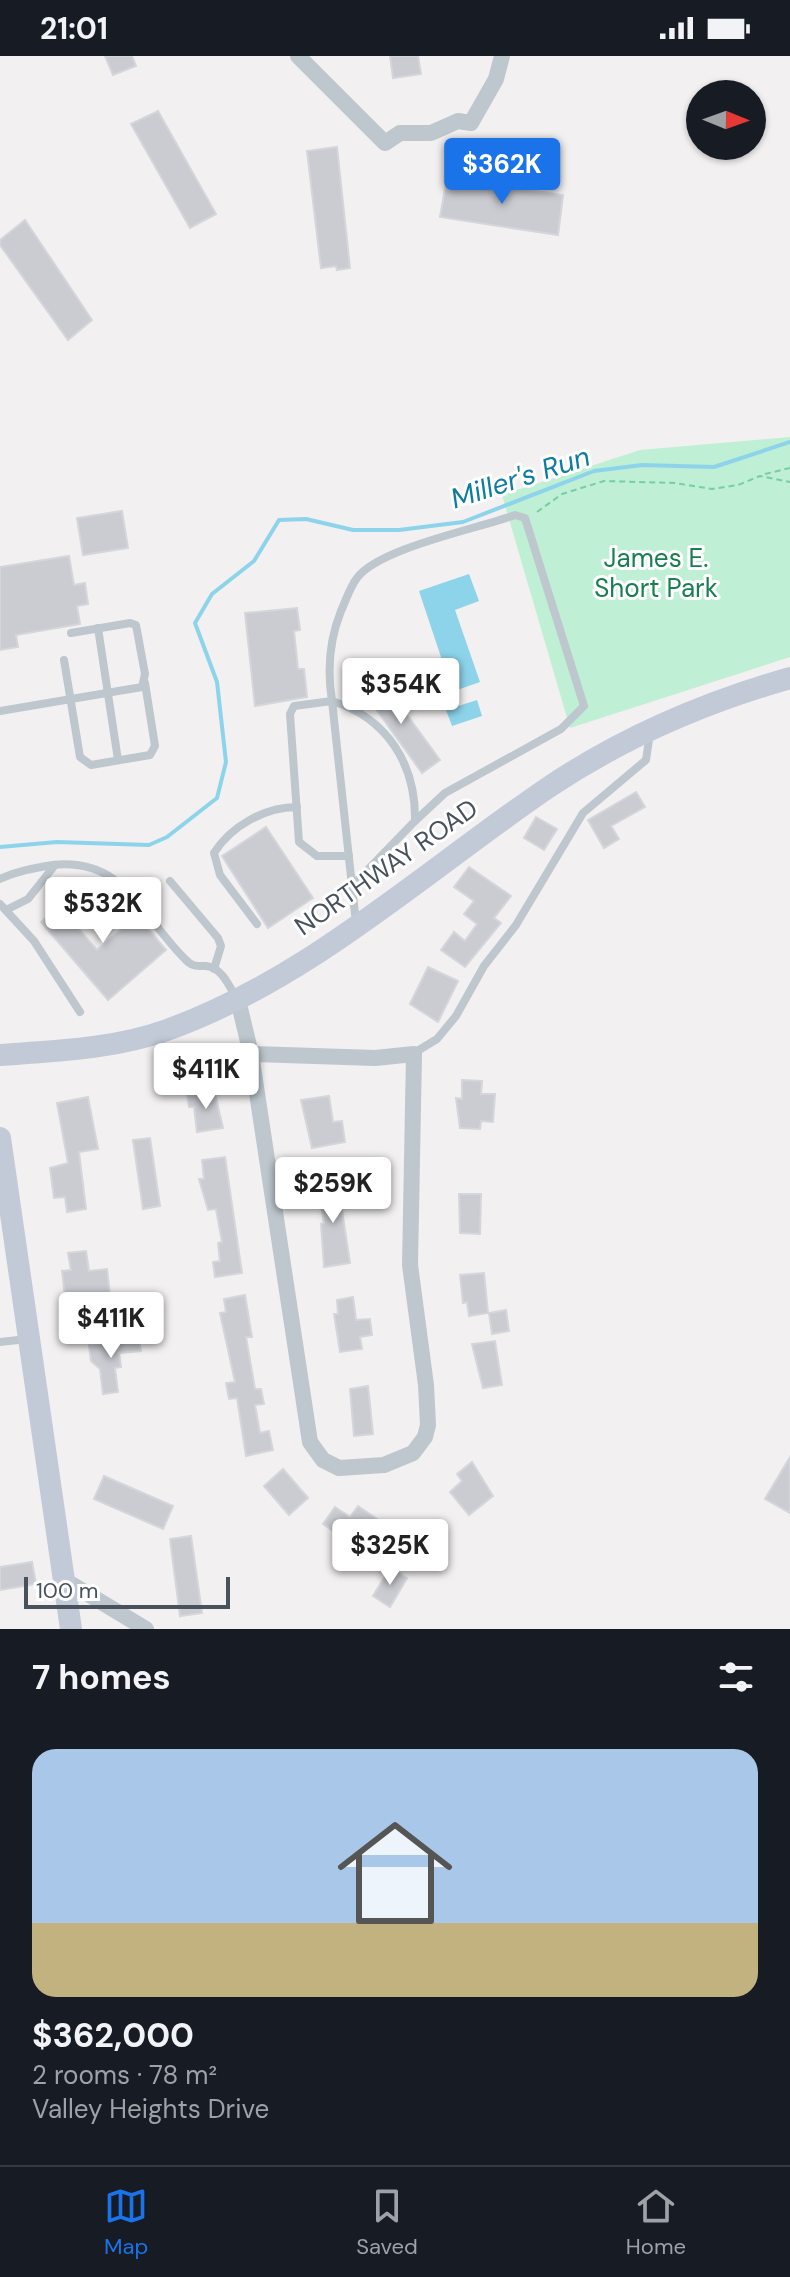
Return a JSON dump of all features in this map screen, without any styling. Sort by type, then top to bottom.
[{"type":"street","points":[[298,56],[385,143],[400,133],[431,133],[458,121],[471,123],[491,92],[502,56]]},
{"type":"street","name":"NORTHWAY ROAD","points":[[0,1055],[86,1048],[128,1040],[164,1031],[238,1000],[356,923],[551,785],[650,731],[740,693],[790,678]]},
{"type":"street","points":[[238,1000],[251,1054],[310,1442],[328,1463],[350,1470],[406,1458],[420,1445],[428,1425],[426,1385],[410,1265],[414,1054],[375,1058],[251,1054]]},
{"type":"street","points":[[0,1138],[71,1629]]},
{"type":"street","points":[[63,1579],[146,1629]]},
{"type":"lane","points":[[352,886],[445,793],[561,729],[584,706],[525,518],[515,515],[401,550],[357,576],[332,642],[328,670],[356,923]]},
{"type":"lane","points":[[64,660],[80,757],[85,763],[150,755],[155,746],[136,625],[71,633]]},
{"type":"lane","points":[[98,628],[118,760]]},
{"type":"lane","points":[[0,711],[142,687],[145,682]]},
{"type":"lane","points":[[349,856],[308,852],[299,842],[290,714],[294,706],[332,701],[359,709],[380,726],[406,766],[415,802],[415,821]]},
{"type":"lane","points":[[414,1054],[437,1039],[456,1016],[484,966],[516,925],[583,813],[646,760],[650,731]]},
{"type":"lane","points":[[257,924],[220,875],[214,853],[242,826],[264,811],[297,807]]},
{"type":"lane","points":[[0,879],[15,872],[55,865],[93,867],[118,880],[183,958],[199,968],[214,969],[222,975],[238,1000]]},
{"type":"lane","points":[[55,865],[28,899],[3,907],[34,941],[80,1012]]},
{"type":"lane","points":[[170,881],[218,938],[221,946],[214,969]]},
{"type":"lane","points":[[0,1342],[28,1339]]},
{"type":"path","points":[[525,518],[562,494],[604,481],[675,483],[712,489],[738,485],[790,468]]},
{"type":"path","points":[[760,476],[790,482]]},
{"type":"green space","name":"James E. Short Park","points":[[790,437],[790,657],[570,728],[502,495],[640,450]]},
{"type":"water","points":[[469,574],[479,601],[455,610],[480,682],[434,698],[424,668],[443,663],[419,591]]},
{"type":"water","points":[[477,700],[482,716],[452,726],[446,710]]},
{"type":"building","points":[[105,56],[132,56],[136,66],[113,75]]},
{"type":"building","points":[[390,56],[418,56],[421,74],[393,78]]},
{"type":"building","points":[[158,111],[216,214],[190,228],[131,124]]},
{"type":"building","points":[[337,147],[350,268],[337,270],[336,266],[321,268],[307,151]]},
{"type":"building","points":[[447,178],[563,195],[558,235],[440,217]]},
{"type":"building","points":[[25,220],[92,320],[68,340],[0,245],[0,240]]},
{"type":"building","points":[[122,511],[128,548],[83,555],[77,518]]},
{"type":"building","points":[[69,556],[74,585],[85,583],[88,604],[77,606],[80,624],[16,635],[18,647],[0,650],[0,567]]},
{"type":"building","points":[[297,608],[300,630],[294,631],[298,669],[304,669],[307,697],[255,706],[245,613]]},
{"type":"building","points":[[380,678],[440,760],[422,773],[363,691]]},
{"type":"building","points":[[636,792],[645,807],[611,826],[619,839],[604,848],[588,820]]},
{"type":"building","points":[[536,817],[557,829],[544,850],[524,838]]},
{"type":"building","points":[[266,827],[313,898],[268,928],[222,856]]},
{"type":"building","points":[[469,867],[511,896],[494,918],[501,923],[465,967],[441,950],[454,932],[465,941],[477,924],[464,914],[474,901],[454,887]]},
{"type":"building","points":[[82,886],[99,906],[76,926],[97,950],[137,916],[166,950],[108,1000],[41,922]]},
{"type":"building","points":[[428,967],[458,981],[438,1022],[410,1004]]},
{"type":"building","points":[[462,1080],[482,1081],[481,1094],[495,1094],[493,1122],[481,1121],[480,1129],[460,1128],[456,1098],[462,1099]]},
{"type":"building","points":[[214,1090],[223,1128],[197,1132],[194,1107],[189,1107],[187,1094]]},
{"type":"building","points":[[329,1096],[333,1122],[342,1121],[345,1142],[312,1148],[301,1100]]},
{"type":"building","points":[[88,1097],[98,1149],[79,1152],[86,1209],[67,1212],[65,1197],[54,1198],[50,1168],[68,1163],[57,1103]]},
{"type":"building","points":[[150,1138],[160,1206],[143,1209],[133,1140]]},
{"type":"building","points":[[225,1157],[242,1273],[215,1277],[213,1262],[220,1261],[218,1243],[222,1242],[216,1209],[208,1210],[199,1179],[204,1179],[202,1160]]},
{"type":"building","points":[[337,1178],[350,1263],[324,1267],[321,1224],[324,1223],[317,1181]]},
{"type":"building","points":[[459,1194],[481,1194],[480,1234],[460,1233]]},
{"type":"building","points":[[86,1251],[89,1271],[107,1269],[111,1304],[77,1309],[77,1304],[66,1306],[62,1271],[71,1270],[68,1253]]},
{"type":"building","points":[[484,1273],[488,1313],[469,1316],[467,1302],[463,1303],[460,1275]]},
{"type":"building","points":[[245,1295],[252,1337],[246,1337],[255,1389],[261,1389],[264,1404],[255,1405],[260,1433],[269,1431],[273,1450],[246,1456],[237,1398],[229,1399],[226,1383],[235,1382],[220,1313],[226,1312],[224,1299]]},
{"type":"building","points":[[353,1297],[356,1320],[370,1319],[372,1335],[360,1337],[362,1349],[340,1352],[334,1314],[338,1314],[337,1300]]},
{"type":"building","points":[[506,1310],[509,1331],[492,1334],[489,1313]]},
{"type":"building","points":[[139,1338],[141,1351],[119,1353],[121,1367],[115,1368],[118,1392],[103,1394],[100,1369],[91,1361],[89,1345]]},
{"type":"building","points":[[495,1341],[502,1385],[483,1388],[472,1344]]},
{"type":"building","points":[[368,1386],[373,1434],[354,1436],[350,1389]]},
{"type":"building","points":[[790,1457],[790,1513],[765,1499]]},
{"type":"building","points":[[472,1462],[493,1496],[469,1515],[450,1492],[462,1481],[457,1474]]},
{"type":"building","points":[[283,1469],[308,1498],[289,1515],[264,1486]]},
{"type":"building","points":[[104,1476],[173,1506],[163,1529],[94,1499]]},
{"type":"building","points":[[358,1506],[377,1519],[358,1548],[323,1524],[335,1507],[350,1517]]},
{"type":"building","points":[[191,1536],[202,1613],[180,1616],[170,1539]]},
{"type":"building","points":[[32,1562],[36,1584],[0,1590],[0,1567]]},
{"type":"building","points":[[390,1568],[407,1578],[390,1607],[373,1596]]},
{"type":"waterway","name":"Miller's Run","points":[[0,847],[57,842],[149,845],[167,837],[217,798],[226,762],[217,682],[195,623],[212,594],[254,561],[279,520],[306,519],[353,530],[399,530],[463,522],[594,471],[642,465],[714,467],[790,442]]}]
